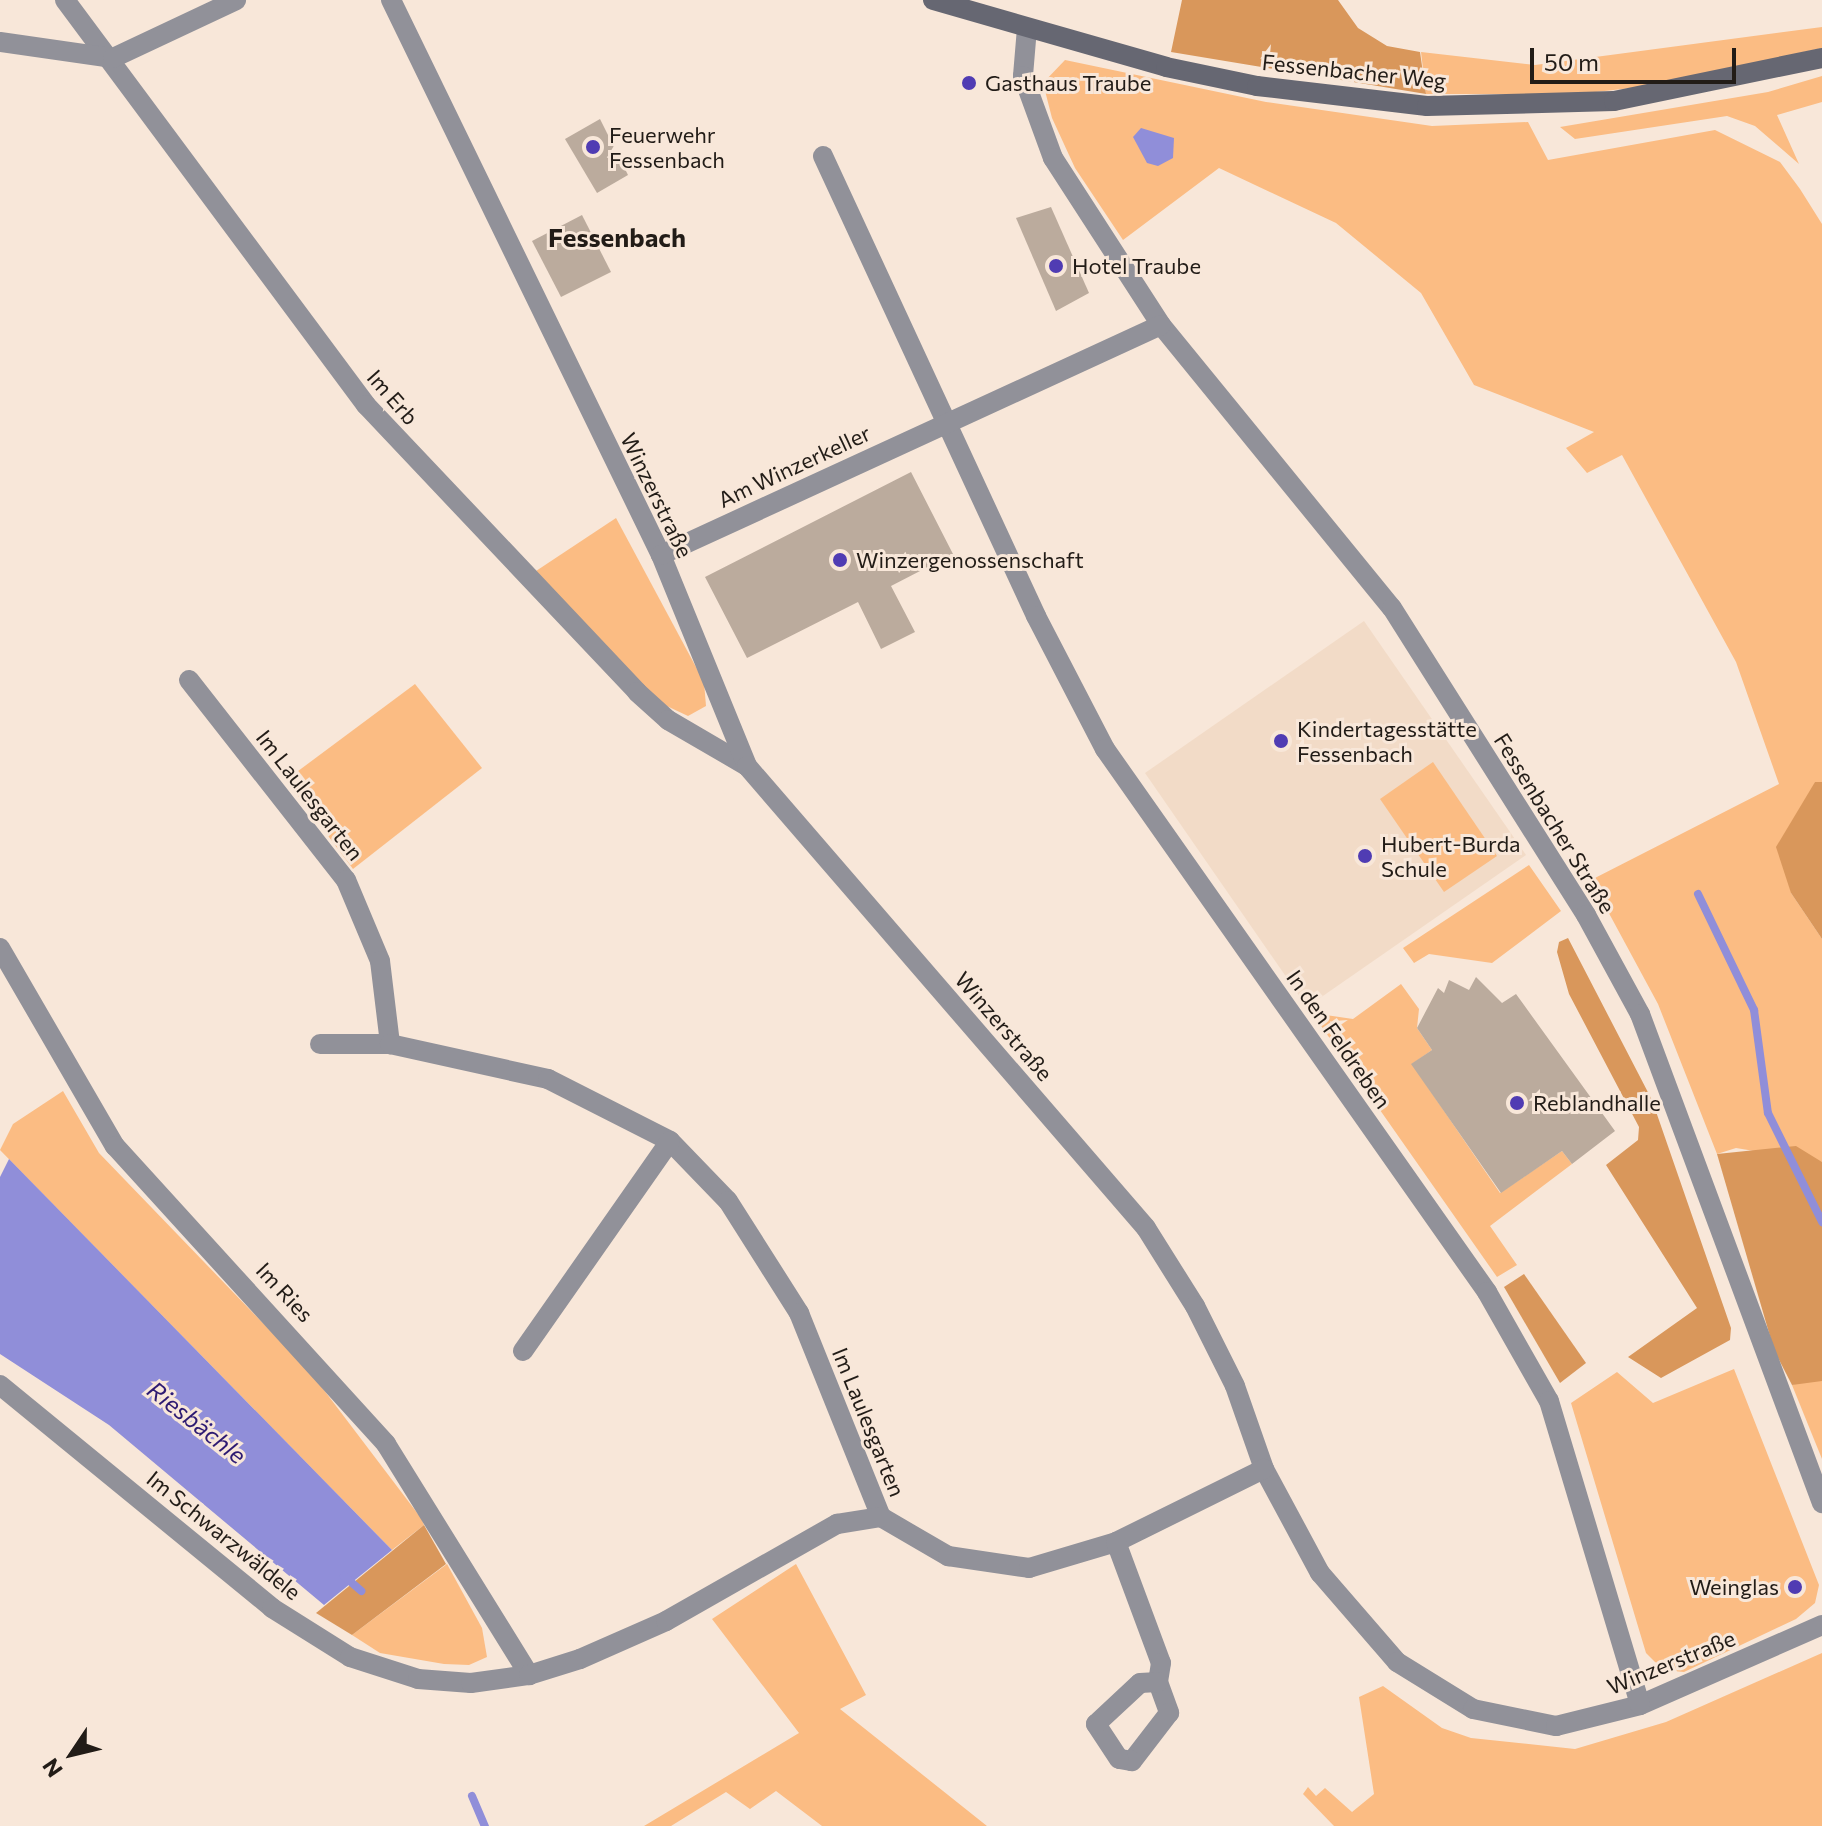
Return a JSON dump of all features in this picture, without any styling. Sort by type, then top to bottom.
[{"type":"street","name":"Im Erb","points":[[65,0],[113,58],[386,427],[637,692],[668,720],[747,766]]},
{"type":"street","points":[[0,42],[113,58],[236,0]]},
{"type":"street","name":"Winzerstraße","points":[[391,0],[661,555],[747,766],[1146,1228],[1235,1386],[1264,1469],[1320,1573],[1397,1662],[1473,1709],[1556,1726],[1640,1705],[1822,1625]]},
{"type":"street","name":"Fessenbacher Weg","points":[[933,0],[964,4],[1027,28],[1257,86],[1427,106],[1614,101],[1822,58]]},
{"type":"street","name":"Fessenbacher Straße","points":[[1027,28],[1023,76],[1033,114],[1053,158],[1161,325],[1392,608],[1586,915],[1640,1014],[1680,1111],[1822,1503]]},
{"type":"street","points":[[823,156],[947,422]]},
{"type":"street","name":"Am Winzerkeller","points":[[661,555],[1161,325]]},
{"type":"street","name":"In den Feldreben","points":[[947,422],[1105,749],[1487,1292],[1549,1401],[1640,1705]]},
{"type":"street","name":"Im Laulesgarten","points":[[189,680],[346,880],[380,961],[390,1044]]},
{"type":"street","name":"Im Ries","points":[[0,948],[115,1146],[386,1444],[529,1675]]},
{"type":"street","name":"Im Laulesgarten","points":[[320,1044],[390,1044],[548,1079],[670,1141],[728,1201],[799,1313],[881,1517],[948,1556],[1029,1568],[1116,1542],[1264,1469]]},
{"type":"street","points":[[523,1351],[670,1141]]},
{"type":"street","name":"Im Schwarzwäldele","points":[[0,1385],[272,1608],[350,1657],[418,1679],[471,1683],[529,1675],[666,1621],[837,1524],[881,1517]]},
{"type":"street","points":[[1116,1542],[1161,1663],[1158,1682]]},
{"type":"shaded area","points":[[1182,0],[1338,0],[1358,28],[1387,46],[1420,52],[1426,94],[1171,52]]},
{"type":"shaded area","points":[[1822,27],[1822,48],[1649,86],[1578,94],[1426,94],[1421,52],[1535,65]]},
{"type":"shaded area","points":[[1065,60],[1266,102],[1432,126],[1528,122],[1548,160],[1715,130],[1780,162],[1800,189],[1822,224],[1822,782],[1815,782],[1791,893],[1822,939],[1822,1162],[1736,1148],[1717,1154],[1658,1004],[1591,880],[1779,784],[1736,662],[1622,455],[1587,473],[1566,448],[1594,432],[1474,385],[1421,293],[1336,223],[1219,168],[1123,240],[1075,168],[1052,118],[1043,83]]},
{"type":"shaded area","points":[[1822,76],[1822,102],[1777,115],[1799,164],[1755,126],[1727,116],[1575,139],[1560,127],[1768,92]]},
{"type":"shaded area","points":[[616,518],[704,682],[706,706],[688,716],[654,700],[536,571]]},
{"type":"shaded area","name":"Hubert-Burda Schule","points":[[1364,621],[1526,855],[1307,1007],[1145,773]]},
{"type":"shaded area","points":[[415,684],[482,768],[353,869],[286,780]]},
{"type":"shaded area","points":[[1433,762],[1497,856],[1444,892],[1380,799]]},
{"type":"shaded area","points":[[1815,782],[1822,782],[1822,939],[1791,893],[1776,847]]},
{"type":"shaded area","points":[[1529,865],[1561,911],[1492,963],[1429,954],[1414,963],[1403,948]]},
{"type":"shaded area","points":[[1568,938],[1652,1100],[1731,1328],[1730,1340],[1661,1378],[1628,1357],[1697,1308],[1606,1165],[1638,1140],[1639,1127],[1569,994],[1557,952],[1559,942]]},
{"type":"shaded area","points":[[1401,984],[1419,1009],[1417,1028],[1432,1050],[1412,1064],[1500,1193],[1562,1151],[1572,1164],[1490,1226],[1517,1265],[1497,1277],[1312,1013],[1353,1019]]},
{"type":"shaded area","points":[[63,1091],[99,1153],[311,1373],[421,1518],[424,1525],[392,1550],[0,1150],[13,1124]]},
{"type":"shaded area","points":[[1796,1146],[1822,1162],[1822,1381],[1792,1385],[1774,1350],[1717,1154]]},
{"type":"shaded area","points":[[1524,1274],[1586,1363],[1560,1383],[1504,1287]]},
{"type":"shaded area","points":[[1734,1369],[1819,1585],[1815,1603],[1796,1619],[1684,1672],[1663,1670],[1646,1653],[1571,1403],[1617,1372],[1653,1403]]},
{"type":"shaded area","points":[[1813,1378],[1822,1381],[1822,1459],[1792,1385]]},
{"type":"shaded area","points":[[424,1525],[446,1564],[352,1635],[316,1613]]},
{"type":"shaded area","points":[[447,1564],[482,1628],[487,1657],[469,1665],[444,1664],[380,1653],[352,1635]]},
{"type":"shaded area","points":[[796,1564],[866,1695],[840,1709],[987,1826],[822,1826],[776,1791],[750,1809],[726,1792],[671,1826],[644,1826],[799,1733],[712,1619]]},
{"type":"shaded area","points":[[1822,1653],[1822,1826],[1334,1826],[1303,1794],[1308,1787],[1316,1796],[1325,1788],[1352,1812],[1374,1794],[1359,1697],[1383,1686],[1442,1728],[1471,1738],[1575,1749],[1666,1722]]},
{"type":"water","points":[[1141,128],[1174,138],[1173,158],[1158,166],[1147,163],[1133,137]]},
{"type":"water","points":[[9,1159],[392,1550],[324,1605],[109,1425],[0,1354],[0,1177]]},
{"type":"building","name":"Feuerwehr Fessenbach","points":[[600,119],[628,175],[597,193],[565,139]]},
{"type":"building","name":"Hotel Traube","points":[[1051,207],[1089,293],[1056,311],[1016,218]]},
{"type":"building","points":[[582,215],[611,272],[561,297],[532,241]]},
{"type":"building","name":"Winzergenossenschaft","points":[[911,472],[953,554],[891,586],[915,632],[881,649],[858,602],[747,658],[705,577]]},
{"type":"building","name":"Reblandhalle","points":[[1476,977],[1502,1003],[1516,994],[1615,1131],[1572,1164],[1562,1151],[1501,1193],[1411,1064],[1432,1050],[1417,1028],[1438,988],[1444,993],[1449,980],[1469,990]]},
{"type":"waterway","name":"Fessenbach","points":[[1698,894],[1754,1010],[1768,1113],[1822,1222]]},
{"type":"waterway","name":"Riesbächle","points":[[344,1576],[361,1591]]},
{"type":"waterway","name":"Riesbächle","points":[[472,1796],[485,1826]]},
{"type":"place","name":"Gasthaus Traube","points":[[969,83]]},
{"type":"place","name":"Feuerwehr Fessenbach","points":[[593,147]]},
{"type":"place","name":"Hotel Traube","points":[[1056,266]]},
{"type":"place","name":"Winzergenossenschaft","points":[[840,560]]},
{"type":"place","name":"Kindertagesstätte Fessenbach","points":[[1281,741]]},
{"type":"place","name":"Hubert-Burda Schule","points":[[1365,856]]},
{"type":"place","name":"Reblandhalle","points":[[1517,1103]]},
{"type":"place","name":"Weinglas","points":[[1795,1587]]},
{"type":"district","name":"Fessenbach","points":[[617,237]]}]
